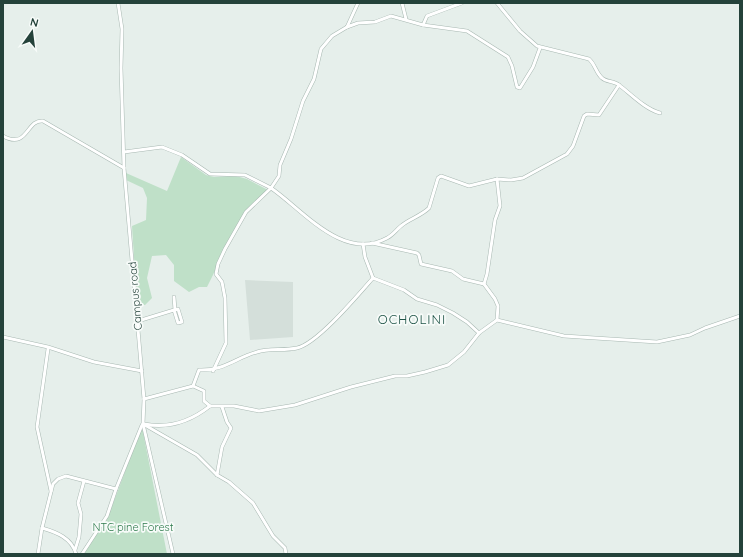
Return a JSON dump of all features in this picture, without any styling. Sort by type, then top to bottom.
[{"type":"street","name":"Campus road","points":[[118,3],[121,16],[124,168],[142,371],[144,399],[143,424]]},
{"type":"street","points":[[347,27],[358,3]]},
{"type":"street","points":[[402,3],[406,19]]},
{"type":"street","points":[[423,25],[427,16],[462,3]]},
{"type":"street","points":[[497,3],[520,31],[540,48],[590,59],[602,78],[619,85],[628,93],[636,97],[648,109],[660,113]]},
{"type":"street","points":[[213,371],[226,343],[225,298],[222,282],[216,274],[218,264],[246,212],[270,188],[279,176],[280,165],[291,139],[301,106],[313,82],[321,49],[332,36],[347,27],[361,23],[375,22],[391,16],[423,25],[458,28],[472,33],[508,57],[518,88],[521,87],[533,68],[540,48]]},
{"type":"street","points":[[124,152],[162,147],[182,155],[210,174],[245,175],[270,188],[329,234],[347,241],[363,244],[372,243],[389,238],[401,226],[426,211],[429,208],[438,178],[440,176],[469,186],[497,179],[518,180],[567,154],[573,146],[584,116],[587,114],[599,116],[619,85]]},
{"type":"street","points":[[3,136],[12,140],[17,140],[24,136],[34,123],[38,121],[43,122],[124,168]]},
{"type":"street","points":[[484,284],[487,274],[494,220],[500,206],[497,179]]},
{"type":"street","points":[[144,399],[193,386],[204,391],[204,402],[210,406],[234,406],[259,411],[295,405],[380,380],[425,372],[448,365],[457,359],[478,333],[497,320],[497,302],[484,284],[463,279],[452,271],[421,264],[417,253],[372,243]]},
{"type":"street","points":[[363,244],[365,257],[373,278],[404,290],[417,299],[437,305],[453,313],[467,322],[478,333]]},
{"type":"street","points":[[193,386],[199,370],[213,371],[257,351],[297,348],[305,345],[326,328],[373,278]]},
{"type":"street","points":[[138,321],[174,310],[178,323],[182,322],[178,309],[175,310],[174,297]]},
{"type":"street","points":[[497,320],[564,336],[657,342],[690,335],[705,328],[740,316]]},
{"type":"street","points":[[3,333],[3,337],[48,347],[94,362],[142,371]]},
{"type":"street","points":[[48,349],[38,427],[51,491]]},
{"type":"street","points":[[143,424],[159,427],[182,421],[197,416],[210,406]]},
{"type":"street","points":[[217,475],[222,447],[231,428],[227,422],[222,407]]},
{"type":"street","points":[[143,424],[197,455],[217,475],[229,482],[253,502],[273,536],[285,548],[286,554]]},
{"type":"street","points":[[82,554],[106,516],[143,424]]},
{"type":"street","points":[[143,424],[173,554]]},
{"type":"street","points":[[38,554],[42,528],[51,491],[58,479],[66,476],[116,489]]},
{"type":"street","points":[[75,550],[79,536],[82,514],[78,503],[84,481]]},
{"type":"street","points":[[42,528],[62,536],[75,550],[76,554]]},
{"type":"shaded area","points":[[245,280],[293,282],[293,337],[250,340]]},
{"type":"green space","points":[[181,157],[206,175],[214,177],[236,176],[247,179],[268,190],[256,200],[239,223],[207,287],[199,287],[189,292],[174,281],[174,265],[166,255],[152,256],[147,278],[152,298],[145,305],[137,304],[132,226],[146,220],[147,198],[143,188],[126,180],[126,173],[167,191]]},
{"type":"green space","name":"NTC pine Forest","points":[[142,427],[167,554],[83,554],[109,514]]},
{"type":"district","name":"OCHOLINI","points":[[412,319]]}]
